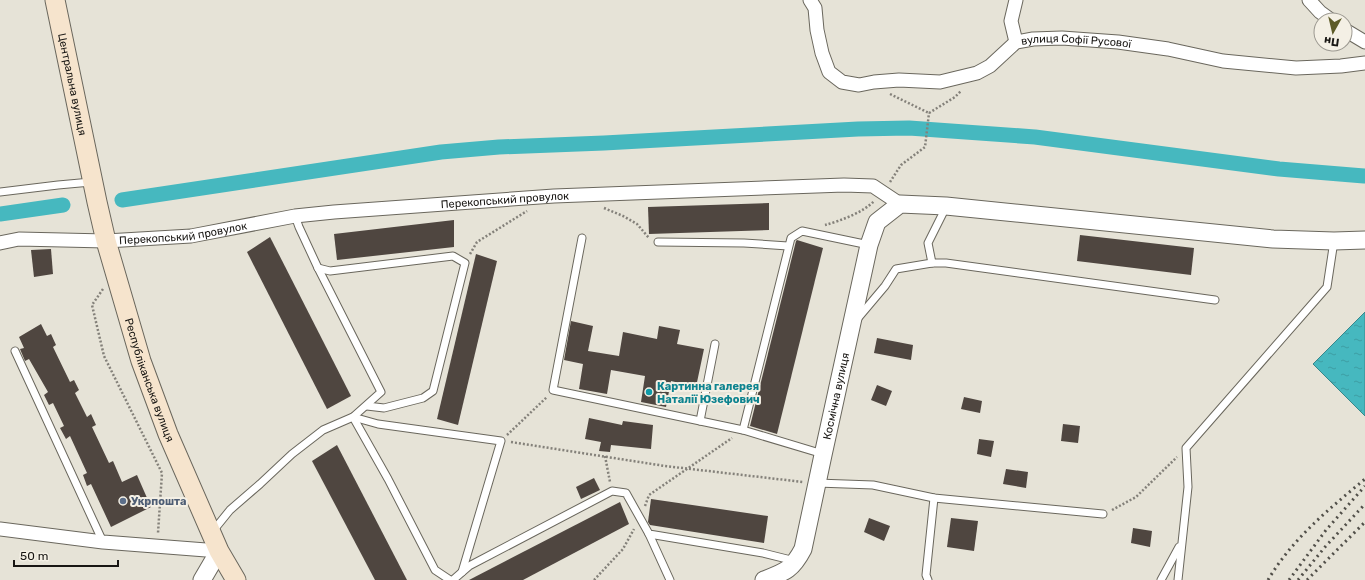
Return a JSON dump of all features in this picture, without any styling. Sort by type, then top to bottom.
[{"type":"main road","name":"Центральна вулиця","points":[[55,0],[91,176]]},
{"type":"main road","name":"Республіканська вулиця","points":[[91,176],[106,242],[141,361],[168,434],[220,551],[236,580]]},
{"type":"street","name":"вулиця Софії Русової","points":[[810,0],[815,8],[817,30],[822,53],[829,72],[842,82],[859,85],[900,80],[940,82],[976,73],[990,66],[1016,42],[1033,39],[1062,38],[1118,42],[1168,49],[1223,61],[1296,68],[1341,66],[1365,63]]},
{"type":"street","points":[[1016,0],[1011,21],[1016,42]]},
{"type":"street","points":[[1309,0],[1320,12]]},
{"type":"street","points":[[1353,35],[1365,42]]},
{"type":"street","name":"Перекопський провулок","points":[[0,243],[19,239],[106,242],[191,236],[295,216],[342,211],[554,196],[844,185],[873,186],[900,204]]},
{"type":"street","points":[[900,204],[946,206],[1273,239],[1334,241],[1365,240]]},
{"type":"street","name":"Космічна вулиця","points":[[797,561],[803,549],[869,246],[877,222],[900,204]]},
{"type":"street","points":[[0,530],[103,542],[220,551],[202,580]]},
{"type":"street","points":[[764,580],[786,571],[797,561]]},
{"type":"street","points":[[212,580],[220,580]]},
{"type":"lane","points":[[0,192],[58,185],[91,176]]},
{"type":"lane","points":[[932,263],[928,243],[946,206]]},
{"type":"lane","points":[[212,533],[230,510],[292,454],[324,430],[353,417],[381,392],[318,268],[295,216]]},
{"type":"lane","points":[[743,430],[791,238],[802,231],[869,246]]},
{"type":"lane","points":[[582,238],[553,390],[743,430],[823,454]]},
{"type":"lane","points":[[1178,580],[1188,487],[1186,448],[1327,287],[1334,241]]},
{"type":"lane","points":[[658,242],[744,243],[788,246]]},
{"type":"lane","points":[[318,268],[330,271],[453,256],[465,263],[433,391],[423,398],[384,408],[367,406]]},
{"type":"lane","points":[[851,326],[885,286],[896,269],[932,263],[946,263],[1215,300]]},
{"type":"lane","points":[[700,421],[715,344]]},
{"type":"lane","points":[[15,351],[103,542]]},
{"type":"lane","points":[[353,417],[378,424],[501,441],[462,572]]},
{"type":"lane","points":[[353,417],[388,479],[435,570],[450,580]]},
{"type":"lane","points":[[817,483],[873,486],[934,498],[1103,514]]},
{"type":"lane","points":[[453,580],[468,566],[612,491],[626,493],[649,534],[670,580]]},
{"type":"lane","points":[[928,580],[926,575],[934,498]]},
{"type":"lane","points":[[649,534],[763,553],[797,561]]},
{"type":"lane","points":[[1161,580],[1181,545]]},
{"type":"path","points":[[929,113],[955,97],[976,73]]},
{"type":"path","points":[[878,82],[892,95],[929,113]]},
{"type":"path","points":[[925,147],[929,113]]},
{"type":"path","points":[[592,195],[603,208],[623,216],[637,224],[651,240],[658,242]]},
{"type":"path","points":[[465,263],[477,242],[529,210]]},
{"type":"path","points":[[501,441],[553,390]]},
{"type":"path","points":[[594,580],[623,549],[649,495],[743,430]]},
{"type":"path","points":[[501,441],[687,468],[817,483]]},
{"type":"path","points":[[1103,514],[1136,497],[1186,448]]},
{"type":"path","points":[[605,456],[612,491]]},
{"type":"water","points":[[1365,312],[1365,416],[1313,364]]},
{"type":"building","points":[[769,203],[769,230],[649,234],[648,207]]},
{"type":"building","points":[[454,220],[454,247],[337,260],[334,234]]},
{"type":"building","points":[[1080,235],[1194,248],[1191,275],[1077,261]]},
{"type":"building","points":[[270,237],[351,396],[327,409],[247,252]]},
{"type":"building","points":[[797,240],[823,248],[777,434],[750,426]]},
{"type":"building","points":[[51,249],[53,274],[34,277],[31,250]]},
{"type":"building","points":[[476,254],[497,261],[458,425],[437,419]]},
{"type":"building","points":[[571,321],[593,326],[588,351],[619,356],[623,332],[657,339],[659,326],[680,330],[677,344],[704,349],[696,387],[671,381],[666,407],[641,402],[645,376],[611,370],[607,394],[579,389],[583,364],[564,360]]},
{"type":"building","points":[[41,324],[47,336],[51,334],[56,345],[53,347],[70,382],[74,380],[79,390],[75,393],[87,417],[91,414],[96,425],[92,427],[109,463],[113,461],[122,482],[137,475],[151,507],[111,527],[91,484],[87,486],[83,475],[87,473],[70,436],[66,439],[60,428],[64,426],[53,403],[49,405],[44,395],[48,392],[29,359],[25,361],[20,349],[24,348],[19,337]]},
{"type":"building","points":[[877,338],[913,345],[911,360],[874,353]]},
{"type":"building","points":[[877,385],[892,391],[886,406],[871,400]]},
{"type":"building","points":[[964,397],[982,401],[980,413],[961,409]]},
{"type":"building","points":[[589,418],[622,425],[623,421],[653,425],[651,449],[611,445],[610,452],[599,451],[601,442],[585,439]]},
{"type":"building","points":[[1063,424],[1080,426],[1078,443],[1061,441]]},
{"type":"building","points":[[979,439],[994,441],[991,457],[977,454]]},
{"type":"building","points":[[337,445],[407,580],[375,580],[312,461]]},
{"type":"building","points":[[1006,469],[1028,472],[1026,488],[1003,484]]},
{"type":"building","points":[[594,478],[600,490],[581,499],[576,487]]},
{"type":"building","points":[[651,499],[768,516],[764,543],[650,525],[648,522]]},
{"type":"building","points":[[620,502],[629,524],[523,580],[469,580]]},
{"type":"building","points":[[869,518],[890,526],[884,541],[864,532]]},
{"type":"building","points":[[951,518],[978,521],[974,551],[947,547]]},
{"type":"building","points":[[1133,528],[1152,531],[1150,547],[1131,543]]},
{"type":"waterway","points":[[122,200],[441,152],[499,147],[604,143],[858,129],[909,128],[1035,137],[1279,169],[1364,176]]},
{"type":"waterway","points":[[0,214],[63,205]]},
{"type":"railway","points":[[1268,580],[1288,551],[1312,525],[1365,479]]},
{"type":"railway","points":[[1289,580],[1326,530],[1365,486]]},
{"type":"railway","points":[[1298,580],[1325,547],[1365,504]]},
{"type":"railway","points":[[1307,580],[1365,522]]},
{"type":"place","name":"Картинна галерея Наталії Юзефович","points":[[649,392]]},
{"type":"place","name":"Укрпошта","points":[[123,501]]}]
